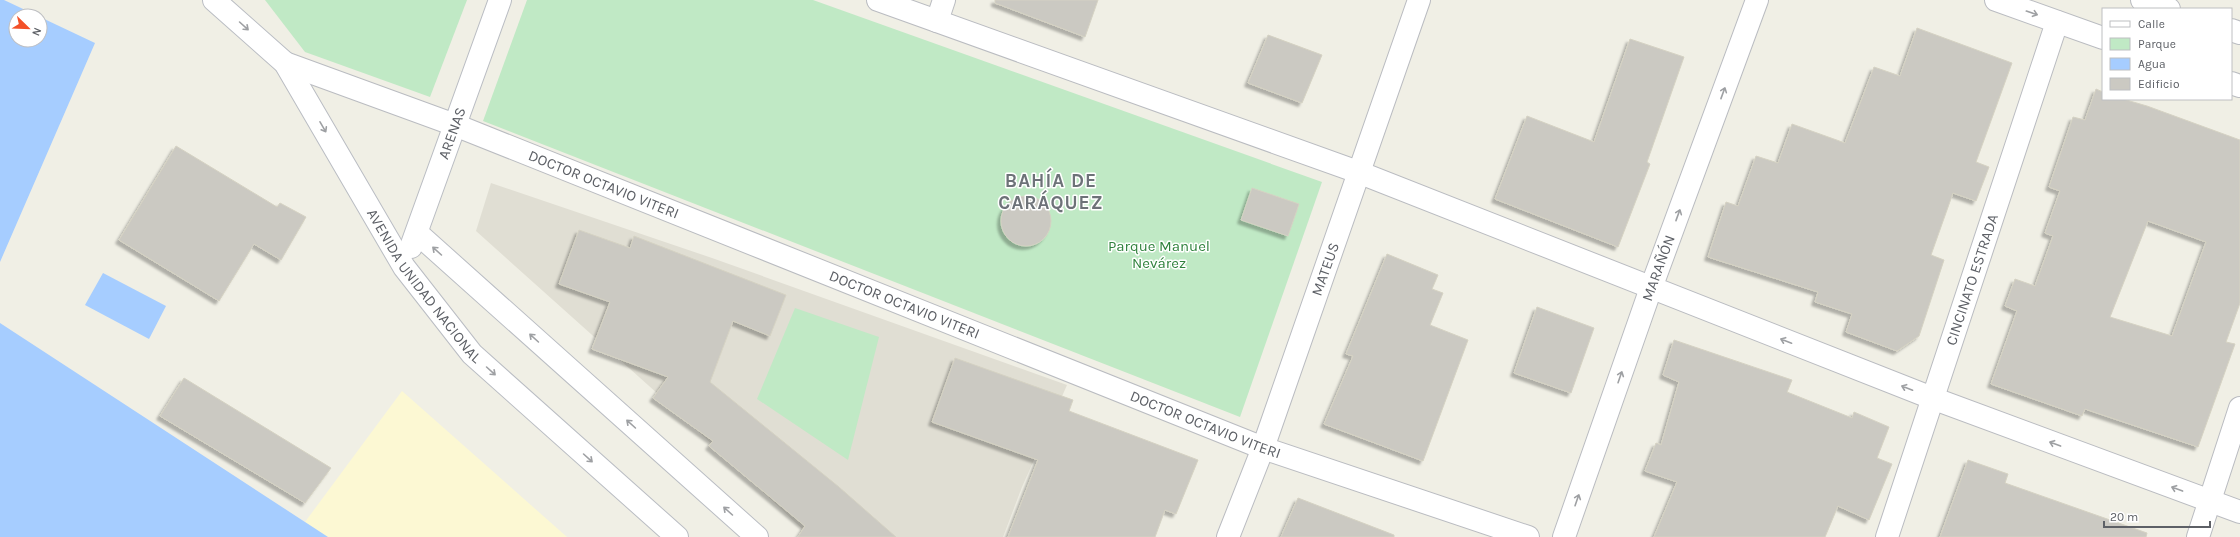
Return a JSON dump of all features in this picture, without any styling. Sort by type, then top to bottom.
[{"type":"street","name":"AVENIDA UNIDAD NACIONAL","points":[[214,0],[285,63],[404,267],[472,354],[677,537]]},
{"type":"street","name":"ARENAS","points":[[404,267],[500,0]]},
{"type":"street","points":[[878,0],[1358,172],[1932,398],[2240,512]]},
{"type":"street","points":[[937,21],[944,0]]},
{"type":"street","name":"MATEUS","points":[[1228,537],[1263,448],[1419,0]]},
{"type":"street","name":"MARAÑÓN","points":[[1564,537],[1651,288],[1757,0]]},
{"type":"street","points":[[1996,0],[2102,38]]},
{"type":"street","points":[[2142,0],[2166,8]]},
{"type":"street","name":"CINCINATO ESTRADA","points":[[1887,537],[2057,22]]},
{"type":"street","name":"DOCTOR OCTAVIO VITERI","points":[[285,63],[455,125],[1263,448],[1528,537]]},
{"type":"street","name":"AVENIDA UNIDAD NACIONAL","points":[[417,233],[757,537]]},
{"type":"street","points":[[2198,537],[2240,408]]},
{"type":"shaded area","points":[[491,183],[712,258],[1067,385],[1022,487],[1003,537],[811,537],[658,394],[476,231]]},
{"type":"green space","points":[[265,0],[467,0],[430,97],[305,52]]},
{"type":"green space","name":"Parque Manuel Nevárez","points":[[527,0],[813,0],[1322,182],[1240,417],[483,121]]},
{"type":"green space","points":[[795,308],[879,337],[848,460],[757,399]]},
{"type":"sand","points":[[402,391],[567,537],[328,537],[305,522]]},
{"type":"water","points":[[0,0],[4,0],[21,8],[8,8],[8,48],[48,48],[48,21],[95,43],[0,262]]},
{"type":"water","points":[[103,273],[166,306],[149,339],[85,305]]},
{"type":"water","points":[[0,323],[305,522],[328,537],[0,537]]},
{"type":"building","points":[[995,0],[1098,0],[1085,37],[995,3]]},
{"type":"building","points":[[1917,28],[2012,63],[1976,162],[1989,167],[1976,201],[1953,193],[1931,255],[1944,260],[1919,336],[1897,351],[1846,332],[1852,314],[1815,302],[1818,292],[1708,257],[1726,202],[1738,206],[1756,156],[1778,163],[1792,124],[1845,143],[1874,67],[1900,76]]},
{"type":"building","points":[[1268,35],[1322,55],[1302,103],[1248,83]]},
{"type":"building","points":[[1630,39],[1684,57],[1647,162],[1650,164],[1618,247],[1495,199],[1527,116],[1594,142]]},
{"type":"building","points":[[2096,89],[2102,92],[2102,100],[2126,100],[2240,140],[2240,303],[2226,342],[2235,344],[2198,447],[2085,409],[2082,416],[1991,384],[2017,311],[2005,306],[2015,279],[2035,286],[2053,236],[2045,233],[2060,191],[2049,187],[2073,117],[2085,120]],"holes":[[[2148,221],[2206,242],[2172,336],[2110,317]]]},
{"type":"building","points":[[176,146],[277,207],[280,203],[306,217],[281,260],[254,244],[219,301],[119,240]]},
{"type":"building","points":[[1252,188],[1299,204],[1288,236],[1241,220]]},
{"type":"building","points":[[1021,196],[1031,196],[1044,203],[1051,216],[1051,226],[1044,239],[1031,246],[1021,246],[1012,242],[1005,235],[1001,226],[1001,216],[1005,207],[1012,200]]},
{"type":"building","points":[[579,230],[630,248],[634,236],[786,295],[770,336],[733,321],[710,382],[839,487],[896,537],[798,537],[805,526],[709,446],[713,441],[653,398],[668,377],[592,349],[610,302],[559,284]]},
{"type":"building","points":[[1387,254],[1438,275],[1432,289],[1443,293],[1430,325],[1468,340],[1423,461],[1324,424],[1353,356],[1346,354]]},
{"type":"building","points":[[1537,307],[1594,328],[1571,393],[1514,373]]},
{"type":"building","points":[[1674,340],[1792,380],[1787,392],[1852,418],[1854,412],[1889,427],[1877,458],[1892,464],[1869,520],[1838,506],[1825,537],[1654,537],[1677,482],[1645,471],[1656,443],[1661,445],[1679,382],[1663,375]]},
{"type":"building","points":[[955,358],[1073,400],[1069,411],[1198,460],[1176,514],[1165,510],[1155,537],[1008,537],[1038,460],[932,422]]},
{"type":"building","points":[[184,378],[331,468],[305,503],[160,416]]},
{"type":"building","points":[[1968,460],[2008,474],[2005,483],[2147,533],[2146,537],[1940,537]]},
{"type":"building","points":[[1298,498],[1394,535],[1394,537],[1281,537]]},
{"type":"district","name":"BAHÍA DE CARÁQUEZ","points":[[1051,191]]}]
